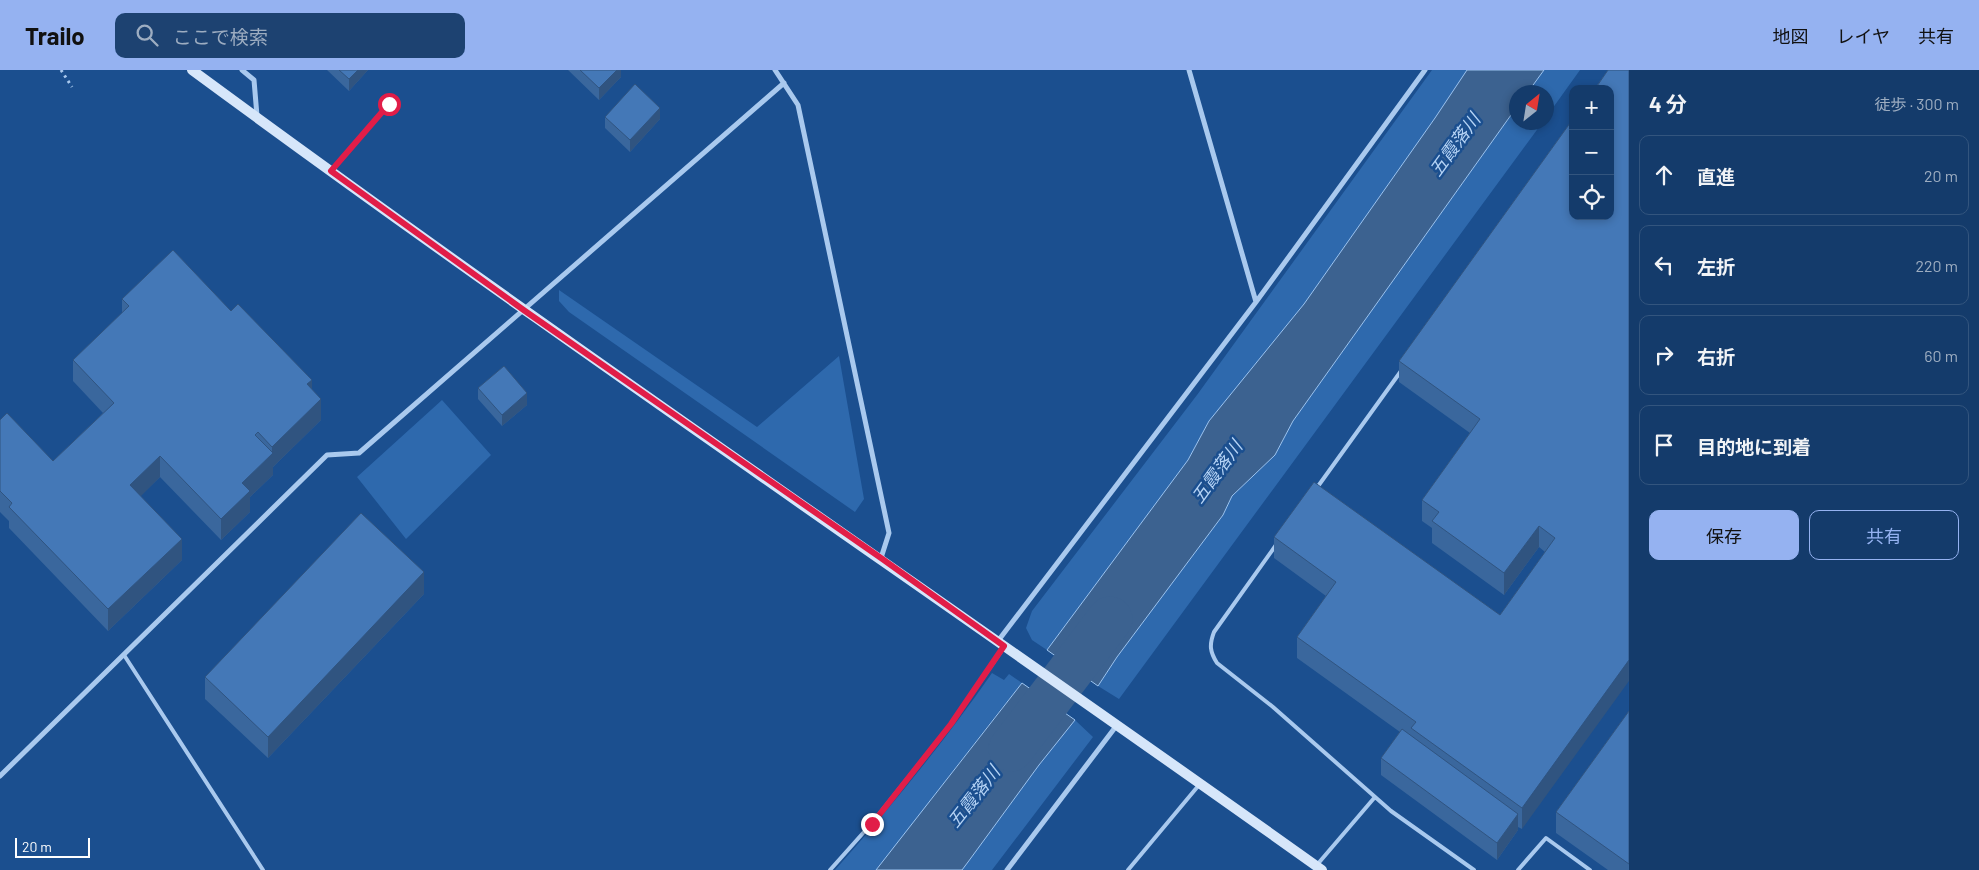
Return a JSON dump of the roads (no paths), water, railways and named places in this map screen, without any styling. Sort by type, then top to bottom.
[{"type":"street","points":[[192,70],[525,311],[881,558],[1319,868]]},
{"type":"street","points":[[242,70],[254,80],[257,118]]},
{"type":"street","points":[[775,70],[798,105],[889,533],[881,558]]},
{"type":"street","points":[[1189,70],[1256,302]]},
{"type":"street","points":[[1001,644],[1256,302],[1425,70]]},
{"type":"street","points":[[0,776],[327,454],[359,453],[525,311],[784,83]]},
{"type":"street","points":[[1007,870],[1117,724]]},
{"type":"lane","points":[[331,171],[389,104]]},
{"type":"lane","points":[[1312,495],[1405,366]]},
{"type":"lane","points":[[1277,543],[1214,632],[1210,644],[1212,655],[1217,663],[1273,707],[1390,811],[1474,870]]},
{"type":"lane","points":[[830,870],[872,824],[951,724],[1001,644]]},
{"type":"lane","points":[[124,655],[264,870]]},
{"type":"lane","points":[[1128,870],[1200,784]]},
{"type":"lane","points":[[1319,868],[1375,797]]},
{"type":"lane","points":[[1518,870],[1546,838],[1590,870]]},
{"type":"water","points":[[1467,70],[1544,70],[1533,85],[1509,85],[1509,118],[1293,421],[1275,455],[1232,496],[1223,515],[1117,657],[1098,686],[1047,650],[1188,460],[1209,421],[1304,304]]},
{"type":"water","points":[[1022,683],[1075,720],[1039,765],[962,870],[876,870]]},
{"type":"waterway","name":"五霞落川","points":[[1011,749],[1110,619]]}]
